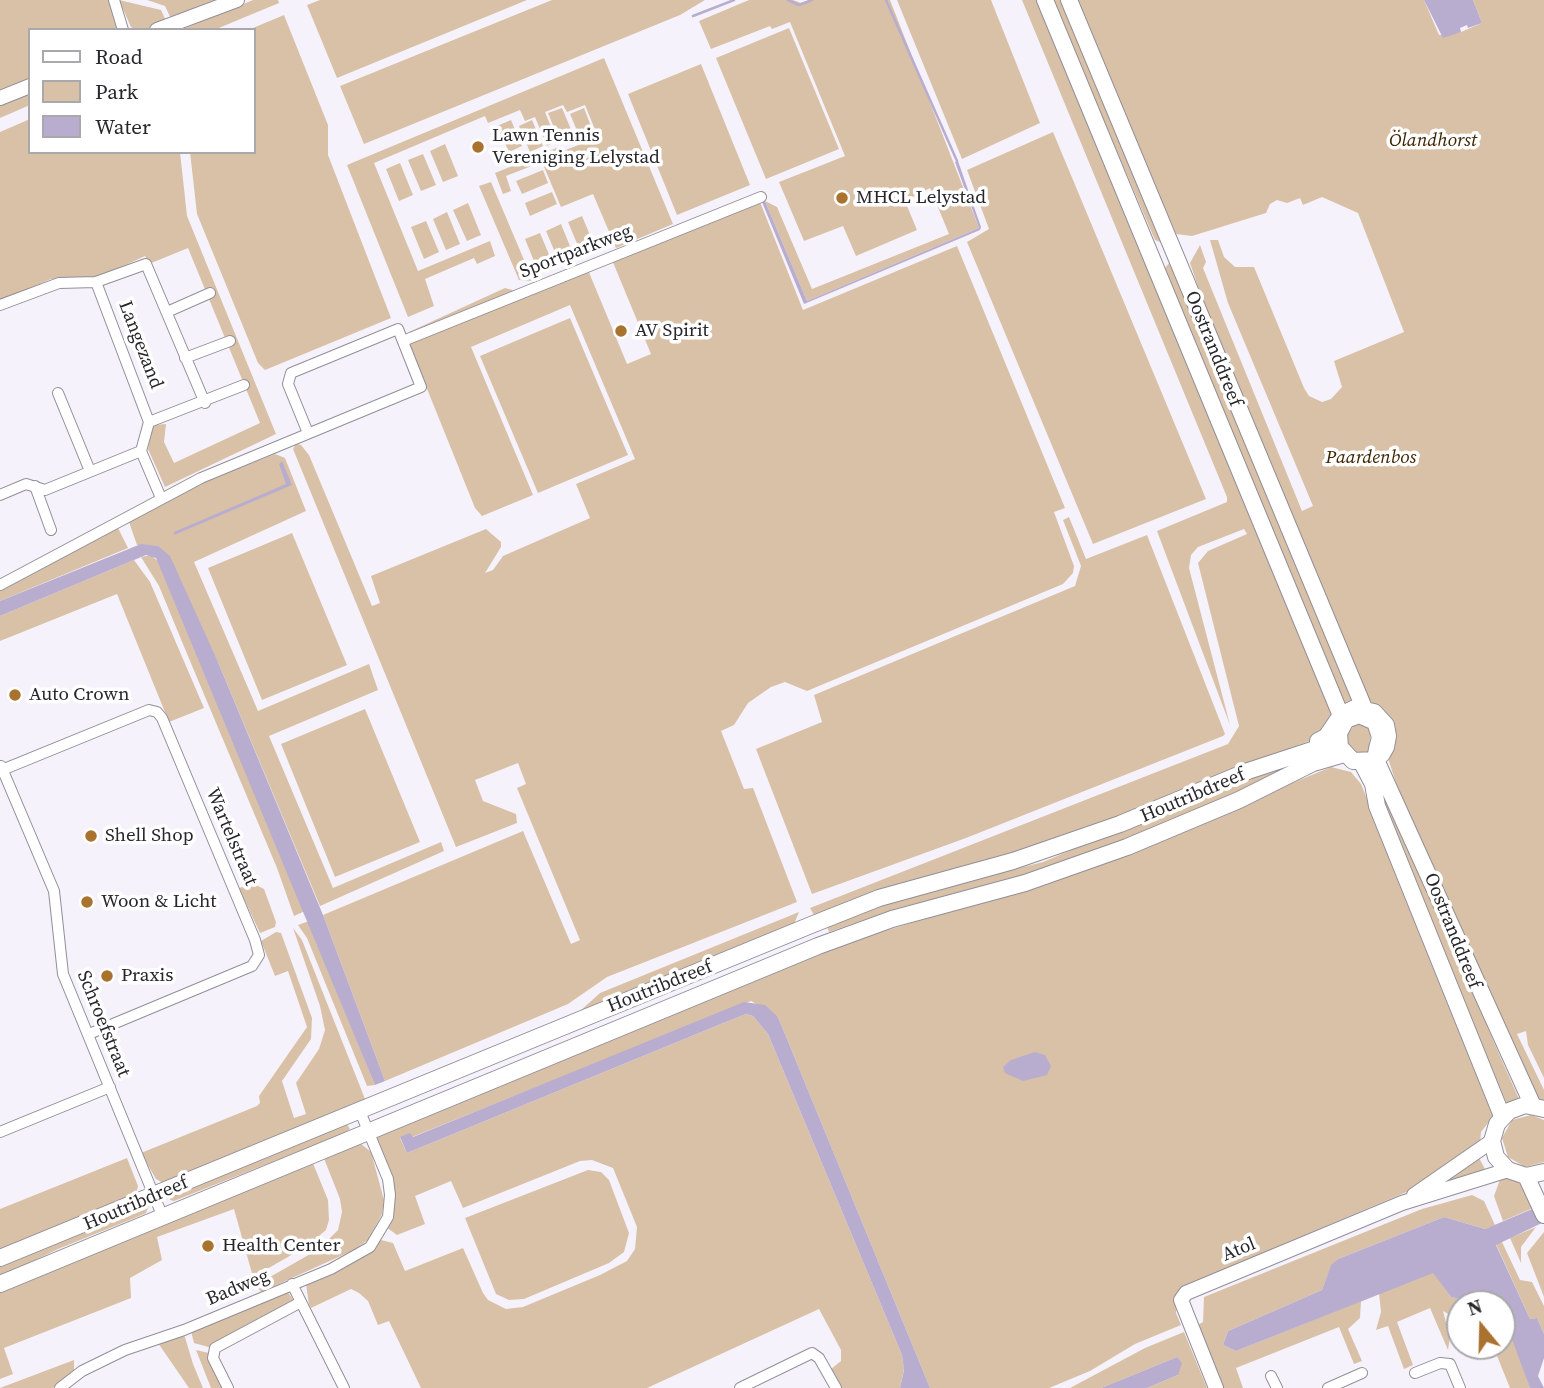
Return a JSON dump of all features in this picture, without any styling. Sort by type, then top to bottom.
[{"type":"main road","name":"Oostranddreef","points":[[1045,0],[1339,726]]},
{"type":"main road","name":"Oostranddreef","points":[[1069,0],[1364,708]]},
{"type":"main road","name":"Houtribdreef","points":[[0,1258],[868,903],[1013,861],[1120,824],[1295,754],[1324,746],[1350,709],[1364,708]]},
{"type":"main road","points":[[1364,708],[1379,715],[1386,725],[1388,736],[1374,759]]},
{"type":"main road","points":[[1359,715],[1375,722],[1380,737],[1374,759],[1344,754],[1339,726],[1359,715]]},
{"type":"main road","name":"Houtribdreef","points":[[0,1283],[818,946],[892,919],[1025,883],[1127,847],[1303,771],[1325,758],[1344,754]]},
{"type":"main road","name":"Oostranddreef","points":[[1374,759],[1392,790],[1466,962],[1539,1107]]},
{"type":"main road","name":"Oostranddreef","points":[[1374,759],[1373,784],[1377,806],[1502,1116]]},
{"type":"main road","points":[[1303,771],[1334,762],[1345,765],[1362,776],[1377,806]]},
{"type":"main road","points":[[1539,1107],[1516,1107],[1502,1116],[1492,1141],[1496,1157],[1508,1170],[1526,1176],[1544,1172]]},
{"type":"main road","points":[[1526,1176],[1542,1210]]},
{"type":"street","points":[[114,0],[122,28]]},
{"type":"street","points":[[162,28],[239,0]]},
{"type":"street","points":[[181,28],[239,0]]},
{"type":"street","points":[[0,98],[28,87]]},
{"type":"street","name":"Sportparkweg","points":[[403,341],[761,197]]},
{"type":"street","name":"Langezand","points":[[0,305],[59,283],[96,282],[144,263],[205,403]]},
{"type":"street","name":"Langezand","points":[[96,282],[149,422]]},
{"type":"street","name":"Langezand","points":[[167,312],[210,293]]},
{"type":"street","points":[[0,585],[161,498],[421,387],[398,329],[291,373],[288,384],[308,433]]},
{"type":"street","name":"Langezand","points":[[185,358],[230,341]]},
{"type":"street","points":[[161,498],[141,451],[149,422],[205,403],[244,385]]},
{"type":"street","points":[[58,393],[90,471]]},
{"type":"street","points":[[0,495],[26,485],[45,490],[141,451]]},
{"type":"street","points":[[35,486],[51,530]]},
{"type":"street","name":"Wartelstraat","points":[[1,767],[149,710],[157,712],[255,940],[259,955],[252,967],[89,1034]]},
{"type":"street","name":"Schroefstraat","points":[[1,767],[54,891],[63,974],[162,1215]]},
{"type":"street","points":[[0,1132],[110,1087]]},
{"type":"street","name":"Badweg","points":[[60,1388],[82,1371],[125,1350],[184,1330],[363,1253],[380,1235],[388,1217],[390,1195],[388,1178],[359,1109]]},
{"type":"street","name":"Atol","points":[[1402,1203],[1492,1141]]},
{"type":"street","name":"Atol","points":[[1216,1388],[1181,1300],[1186,1293],[1402,1203],[1508,1170]]},
{"type":"street","points":[[292,1284],[344,1388]]},
{"type":"street","points":[[228,1388],[213,1358],[215,1348],[301,1302]]},
{"type":"street","points":[[740,1388],[812,1353],[818,1358],[836,1388]]},
{"type":"street","points":[[1415,1373],[1440,1363],[1450,1364],[1460,1388]]},
{"type":"street","points":[[1328,1388],[1362,1373]]},
{"type":"street","points":[[1271,1376],[1277,1388]]},
{"type":"green space","points":[[0,0],[110,0],[117,28],[28,28],[28,81],[0,92]]},
{"type":"green space","points":[[119,0],[161,10],[167,23],[153,28],[131,27]]},
{"type":"green space","points":[[147,0],[222,0],[172,21],[165,6]]},
{"type":"green space","points":[[253,0],[278,0],[279,3],[219,28],[186,28]]},
{"type":"green space","points":[[320,0],[527,0],[337,78],[307,5]]},
{"type":"green space","points":[[552,0],[705,0],[680,15],[364,144],[340,86]]},
{"type":"green space","points":[[749,0],[793,0],[801,3],[809,0],[890,0],[979,228],[807,301],[765,201],[777,207],[812,289],[949,234],[930,188],[905,201],[917,230],[856,256],[843,226],[804,241],[779,182],[845,156],[790,22],[772,29],[770,26],[711,49],[699,21]]},
{"type":"green space","points":[[897,0],[991,0],[1040,123],[962,159]]},
{"type":"green space","points":[[1022,0],[1039,0],[1334,714],[1319,737],[1170,797],[1030,851],[876,892],[814,915],[810,908],[1228,744],[1239,726],[1198,563],[1208,551],[1247,534],[1244,529],[1198,547],[1191,555],[1189,568],[1230,725],[1157,531],[1227,502],[1227,497]]},
{"type":"green space","points":[[1046,0],[1061,0],[1165,244],[1155,240],[1110,135]]},
{"type":"green space","points":[[1076,0],[1424,0],[1439,35],[1461,32],[1482,23],[1473,0],[1544,0],[1544,1078],[1528,1045],[1526,1031],[1517,1034],[1544,1090],[1544,1102],[1538,1100],[1503,1030],[1397,786],[1371,706],[1217,342],[1190,263],[1200,245],[1206,262],[1203,268],[1302,511],[1313,506],[1228,303],[1210,240],[1218,240],[1224,257],[1235,267],[1254,267],[1304,388],[1309,396],[1322,402],[1331,399],[1342,387],[1334,361],[1404,332],[1358,213],[1322,197],[1303,205],[1300,198],[1287,203],[1277,200],[1270,204],[1266,213],[1192,236],[1176,234]]},
{"type":"green space","points":[[284,15],[328,125],[328,155],[391,318],[265,370],[258,363],[197,214],[190,154],[256,154],[256,28],[253,28]]},
{"type":"green space","points":[[789,28],[839,149],[766,179],[716,58]]},
{"type":"green space","points":[[604,58],[673,224],[616,248],[593,194],[561,207],[542,162],[506,176],[511,191],[503,194],[495,173],[559,147],[561,152],[598,137],[585,105],[567,112],[563,105],[545,112],[557,142],[547,146],[535,117],[525,121],[520,110],[488,123],[485,116],[374,163],[418,271],[490,241],[495,256],[477,264],[474,258],[425,279],[434,306],[408,317],[347,165]]},
{"type":"green space","points":[[701,64],[750,185],[677,215],[628,94]]},
{"type":"green space","points":[[28,92],[28,106],[0,118],[0,103]]},
{"type":"green space","points":[[562,108],[573,134],[559,140],[548,113]]},
{"type":"green space","points":[[584,108],[594,134],[581,140],[570,114]]},
{"type":"green space","points":[[28,120],[28,154],[180,154],[187,216],[276,434],[165,487],[148,449],[153,425],[166,424],[164,442],[174,463],[260,423],[188,248],[149,264],[145,256],[91,281],[51,279],[0,301],[0,132]]},
{"type":"green space","points":[[511,120],[522,146],[509,152],[497,126]]},
{"type":"green space","points":[[532,120],[543,146],[530,152],[519,126]]},
{"type":"green space","points":[[1053,132],[1206,499],[1093,544],[967,242],[989,229],[967,170]]},
{"type":"green space","points":[[445,144],[458,176],[443,182],[430,151]]},
{"type":"green space","points":[[423,154],[436,185],[421,191],[408,160]]},
{"type":"green space","points":[[400,163],[413,195],[399,201],[386,169]]},
{"type":"green space","points":[[543,170],[548,183],[522,194],[516,181]]},
{"type":"green space","points":[[491,182],[533,281],[519,280],[479,186]]},
{"type":"green space","points":[[552,192],[557,204],[530,216],[525,203]]},
{"type":"green space","points":[[760,202],[803,310],[957,246],[1065,508],[1054,512],[1074,566],[1073,573],[1063,584],[807,691],[785,682],[771,687],[748,703],[734,725],[721,731],[744,789],[753,788],[797,902],[607,977],[568,1004],[385,1081],[323,915],[523,831],[571,944],[580,940],[517,788],[526,784],[518,763],[475,780],[483,801],[516,814],[517,823],[456,847],[293,449],[296,444],[301,445],[309,455],[372,606],[380,603],[371,576],[486,529],[501,542],[501,547],[485,573],[493,570],[503,556],[590,518],[576,484],[635,459],[570,305],[471,347],[533,495],[482,516],[475,508],[409,344],[409,332],[505,288],[524,293],[588,270],[627,364],[651,354],[612,260]]},
{"type":"green space","points":[[468,203],[481,235],[467,241],[453,210]]},
{"type":"green space","points":[[447,212],[460,244],[446,250],[433,219]]},
{"type":"green space","points":[[582,216],[595,247],[581,253],[568,222]]},
{"type":"green space","points":[[426,221],[439,252],[424,259],[411,227]]},
{"type":"green space","points":[[561,224],[574,256],[559,262],[546,231]]},
{"type":"green space","points":[[540,233],[553,264],[538,271],[525,239]]},
{"type":"green space","points":[[1171,261],[1357,702],[1341,706],[1164,269]]},
{"type":"green space","points":[[570,318],[628,455],[538,493],[480,356]]},
{"type":"green space","points":[[275,454],[285,458],[306,511],[194,562],[258,711],[369,664],[378,690],[269,736],[333,888],[441,842],[444,851],[320,906],[218,662],[158,546],[137,545],[129,522],[200,484]]},
{"type":"green space","points":[[1069,517],[1086,559],[1147,535],[1225,734],[966,838],[812,894],[756,749],[822,722],[814,695],[1075,586],[1081,566],[1063,520]]},
{"type":"green space","points":[[118,528],[128,548],[0,601],[0,590]]},
{"type":"green space","points":[[292,533],[347,665],[262,700],[208,568]]},
{"type":"green space","points":[[151,555],[160,563],[305,911],[294,916],[277,868],[159,586],[141,557]]},
{"type":"green space","points":[[134,560],[150,582],[204,708],[169,722],[117,594],[0,641],[0,616]]},
{"type":"green space","points":[[365,709],[420,842],[335,877],[281,744]]},
{"type":"green space","points":[[1356,723],[1363,723],[1371,730],[1368,755],[1361,756],[1349,749],[1346,736]]},
{"type":"green space","points":[[1328,754],[1158,828],[1030,874],[895,909],[829,932],[826,924],[896,899],[1043,862],[1234,781]]},
{"type":"green space","points":[[1376,766],[1519,1099],[1507,1104],[1386,815]]},
{"type":"green space","points":[[1331,767],[1351,772],[1361,784],[1495,1114],[1481,1132],[1480,1143],[1423,1185],[1194,1282],[1177,1300],[1176,1313],[1181,1325],[1135,1344],[1090,1371],[1049,1388],[930,1388],[778,1017],[751,1001],[412,1137],[400,1138],[407,1153],[746,1014],[753,1016],[768,1034],[902,1355],[904,1369],[900,1388],[841,1388],[831,1369],[841,1361],[841,1350],[819,1309],[647,1388],[421,1388],[389,1321],[378,1325],[368,1301],[359,1293],[351,1289],[311,1308],[306,1284],[368,1254],[381,1240],[393,1243],[405,1271],[463,1248],[483,1293],[488,1300],[506,1309],[523,1307],[600,1275],[627,1261],[635,1249],[637,1227],[613,1168],[592,1160],[580,1161],[463,1208],[451,1181],[415,1196],[425,1224],[397,1235],[386,1227],[393,1209],[377,1136],[834,946],[1060,879]]},
{"type":"green space","points":[[254,884],[264,889],[276,922],[275,927],[260,933],[239,888]]},
{"type":"green space","points":[[799,912],[794,924],[580,1011],[600,993]]},
{"type":"green space","points":[[309,921],[375,1085],[367,1086],[307,938],[298,925]]},
{"type":"green space","points":[[293,928],[302,940],[365,1099],[163,1183],[156,1179],[141,1153],[257,1106],[260,1103],[259,1096],[307,1027],[288,971],[275,976],[261,941],[276,932],[281,933],[312,1018],[311,1039],[282,1081],[294,1118],[306,1114],[296,1083],[319,1049],[325,1030],[320,1006]]},
{"type":"green space","points":[[1531,1115],[1544,1120],[1544,1162],[1525,1167],[1508,1157],[1502,1138],[1512,1120]]},
{"type":"green space","points":[[346,1123],[350,1129],[342,1134],[174,1201],[170,1200],[170,1194]]},
{"type":"green space","points":[[360,1143],[371,1152],[384,1200],[382,1214],[368,1240],[354,1250],[261,1292],[256,1285],[319,1249],[338,1230],[342,1212],[340,1199],[323,1156]]},
{"type":"green space","points":[[1477,1154],[1487,1173],[1436,1189]]},
{"type":"green space","points":[[127,1158],[138,1186],[136,1194],[0,1252],[0,1209]]},
{"type":"green space","points":[[312,1161],[328,1200],[329,1220],[326,1230],[307,1246],[253,1277],[234,1209],[157,1237],[162,1260],[130,1278],[131,1298],[4,1348],[13,1374],[0,1379],[0,1290]]},
{"type":"green space","points":[[588,1170],[601,1172],[609,1180],[629,1233],[624,1252],[609,1263],[524,1299],[509,1300],[496,1294],[465,1218]]},
{"type":"green space","points":[[1501,1177],[1522,1182],[1533,1208],[1503,1221],[1494,1196]]},
{"type":"green space","points":[[1472,1195],[1484,1201],[1495,1225],[1485,1229],[1444,1217],[1338,1259],[1331,1266],[1322,1290],[1228,1331],[1223,1345],[1236,1351],[1361,1301],[1360,1318],[1348,1329],[1362,1361],[1354,1364],[1339,1327],[1236,1368],[1243,1388],[1223,1388],[1196,1326],[1203,1322],[1204,1297],[1422,1209]]},
{"type":"green space","points":[[149,1205],[146,1213],[58,1249],[0,1277],[0,1264]]},
{"type":"green space","points":[[1536,1227],[1521,1247],[1521,1263],[1510,1238]]},
{"type":"green space","points":[[1544,1232],[1544,1297],[1527,1253]]},
{"type":"green space","points":[[1502,1242],[1520,1280],[1532,1282],[1544,1306],[1544,1334],[1537,1318],[1530,1319],[1496,1244]]},
{"type":"green space","points":[[1433,1272],[1446,1290],[1446,1313],[1443,1311],[1446,1345],[1430,1308],[1397,1322],[1413,1365],[1404,1369],[1388,1326],[1376,1330],[1381,1312],[1379,1293]]},
{"type":"green space","points":[[287,1291],[294,1301],[212,1348],[194,1343],[191,1331]]},
{"type":"green space","points":[[1184,1332],[1207,1388],[1147,1388],[1178,1375],[1177,1357],[1101,1388],[1070,1388],[1145,1348]]},
{"type":"green space","points":[[184,1334],[203,1388],[189,1388],[158,1343]]},
{"type":"green space","points":[[1516,1345],[1530,1388],[1510,1388],[1499,1360],[1516,1360]]},
{"type":"green space","points":[[196,1350],[209,1353],[225,1388],[211,1388]]},
{"type":"green space","points":[[74,1360],[74,1370],[53,1388],[0,1388]]},
{"type":"water","points":[[1424,0],[1473,0],[1482,23],[1468,28],[1467,25],[1460,28],[1461,32],[1443,38]]},
{"type":"water","points":[[958,161],[980,230],[804,304],[762,202],[765,201],[807,301],[979,228],[955,162]]},
{"type":"water","points":[[282,461],[292,485],[174,535],[174,532],[286,484],[279,464]]},
{"type":"water","points":[[141,544],[158,546],[170,556],[218,662],[323,915],[385,1081],[375,1085],[156,558],[146,555],[0,616],[0,601]]},
{"type":"water","points":[[744,1002],[765,1005],[778,1017],[930,1388],[900,1388],[904,1370],[902,1355],[768,1034],[753,1016],[746,1014],[407,1153],[400,1137],[410,1133],[413,1137]]},
{"type":"water","points":[[1035,1052],[1045,1055],[1051,1066],[1047,1075],[1023,1081],[1005,1073],[1003,1067],[1011,1060]]},
{"type":"water","points":[[1544,1204],[1544,1222],[1496,1245],[1530,1319],[1537,1318],[1544,1334],[1544,1358],[1538,1376],[1544,1388],[1530,1388],[1516,1350],[1516,1290],[1446,1290],[1433,1273],[1236,1351],[1223,1345],[1228,1331],[1322,1290],[1331,1265],[1338,1259],[1444,1217],[1485,1229]]},
{"type":"water","points":[[1177,1357],[1182,1363],[1178,1375],[1147,1388],[1101,1388]]},
{"type":"waterway","points":[[693,16],[734,0]]},
{"type":"waterway","points":[[788,0],[799,5],[812,0]]},
{"type":"waterway","points":[[886,0],[957,161]]},
{"type":"place","name":"Lawn Tennis Vereniging Lelystad","points":[[478,147]]},
{"type":"place","name":"MHCL Lelystad","points":[[842,198]]},
{"type":"place","name":"AV Spirit","points":[[621,331]]},
{"type":"place","name":"Auto Crown","points":[[15,695]]},
{"type":"place","name":"Shell Shop","points":[[91,836]]},
{"type":"place","name":"Woon & Licht","points":[[87,902]]},
{"type":"place","name":"Praxis","points":[[107,976]]},
{"type":"place","name":"Health Center","points":[[208,1246]]},
{"type":"park label","name":"Ölandhorst","points":[[1433,141]]},
{"type":"park label","name":"Paardenbos","points":[[1371,458]]}]
